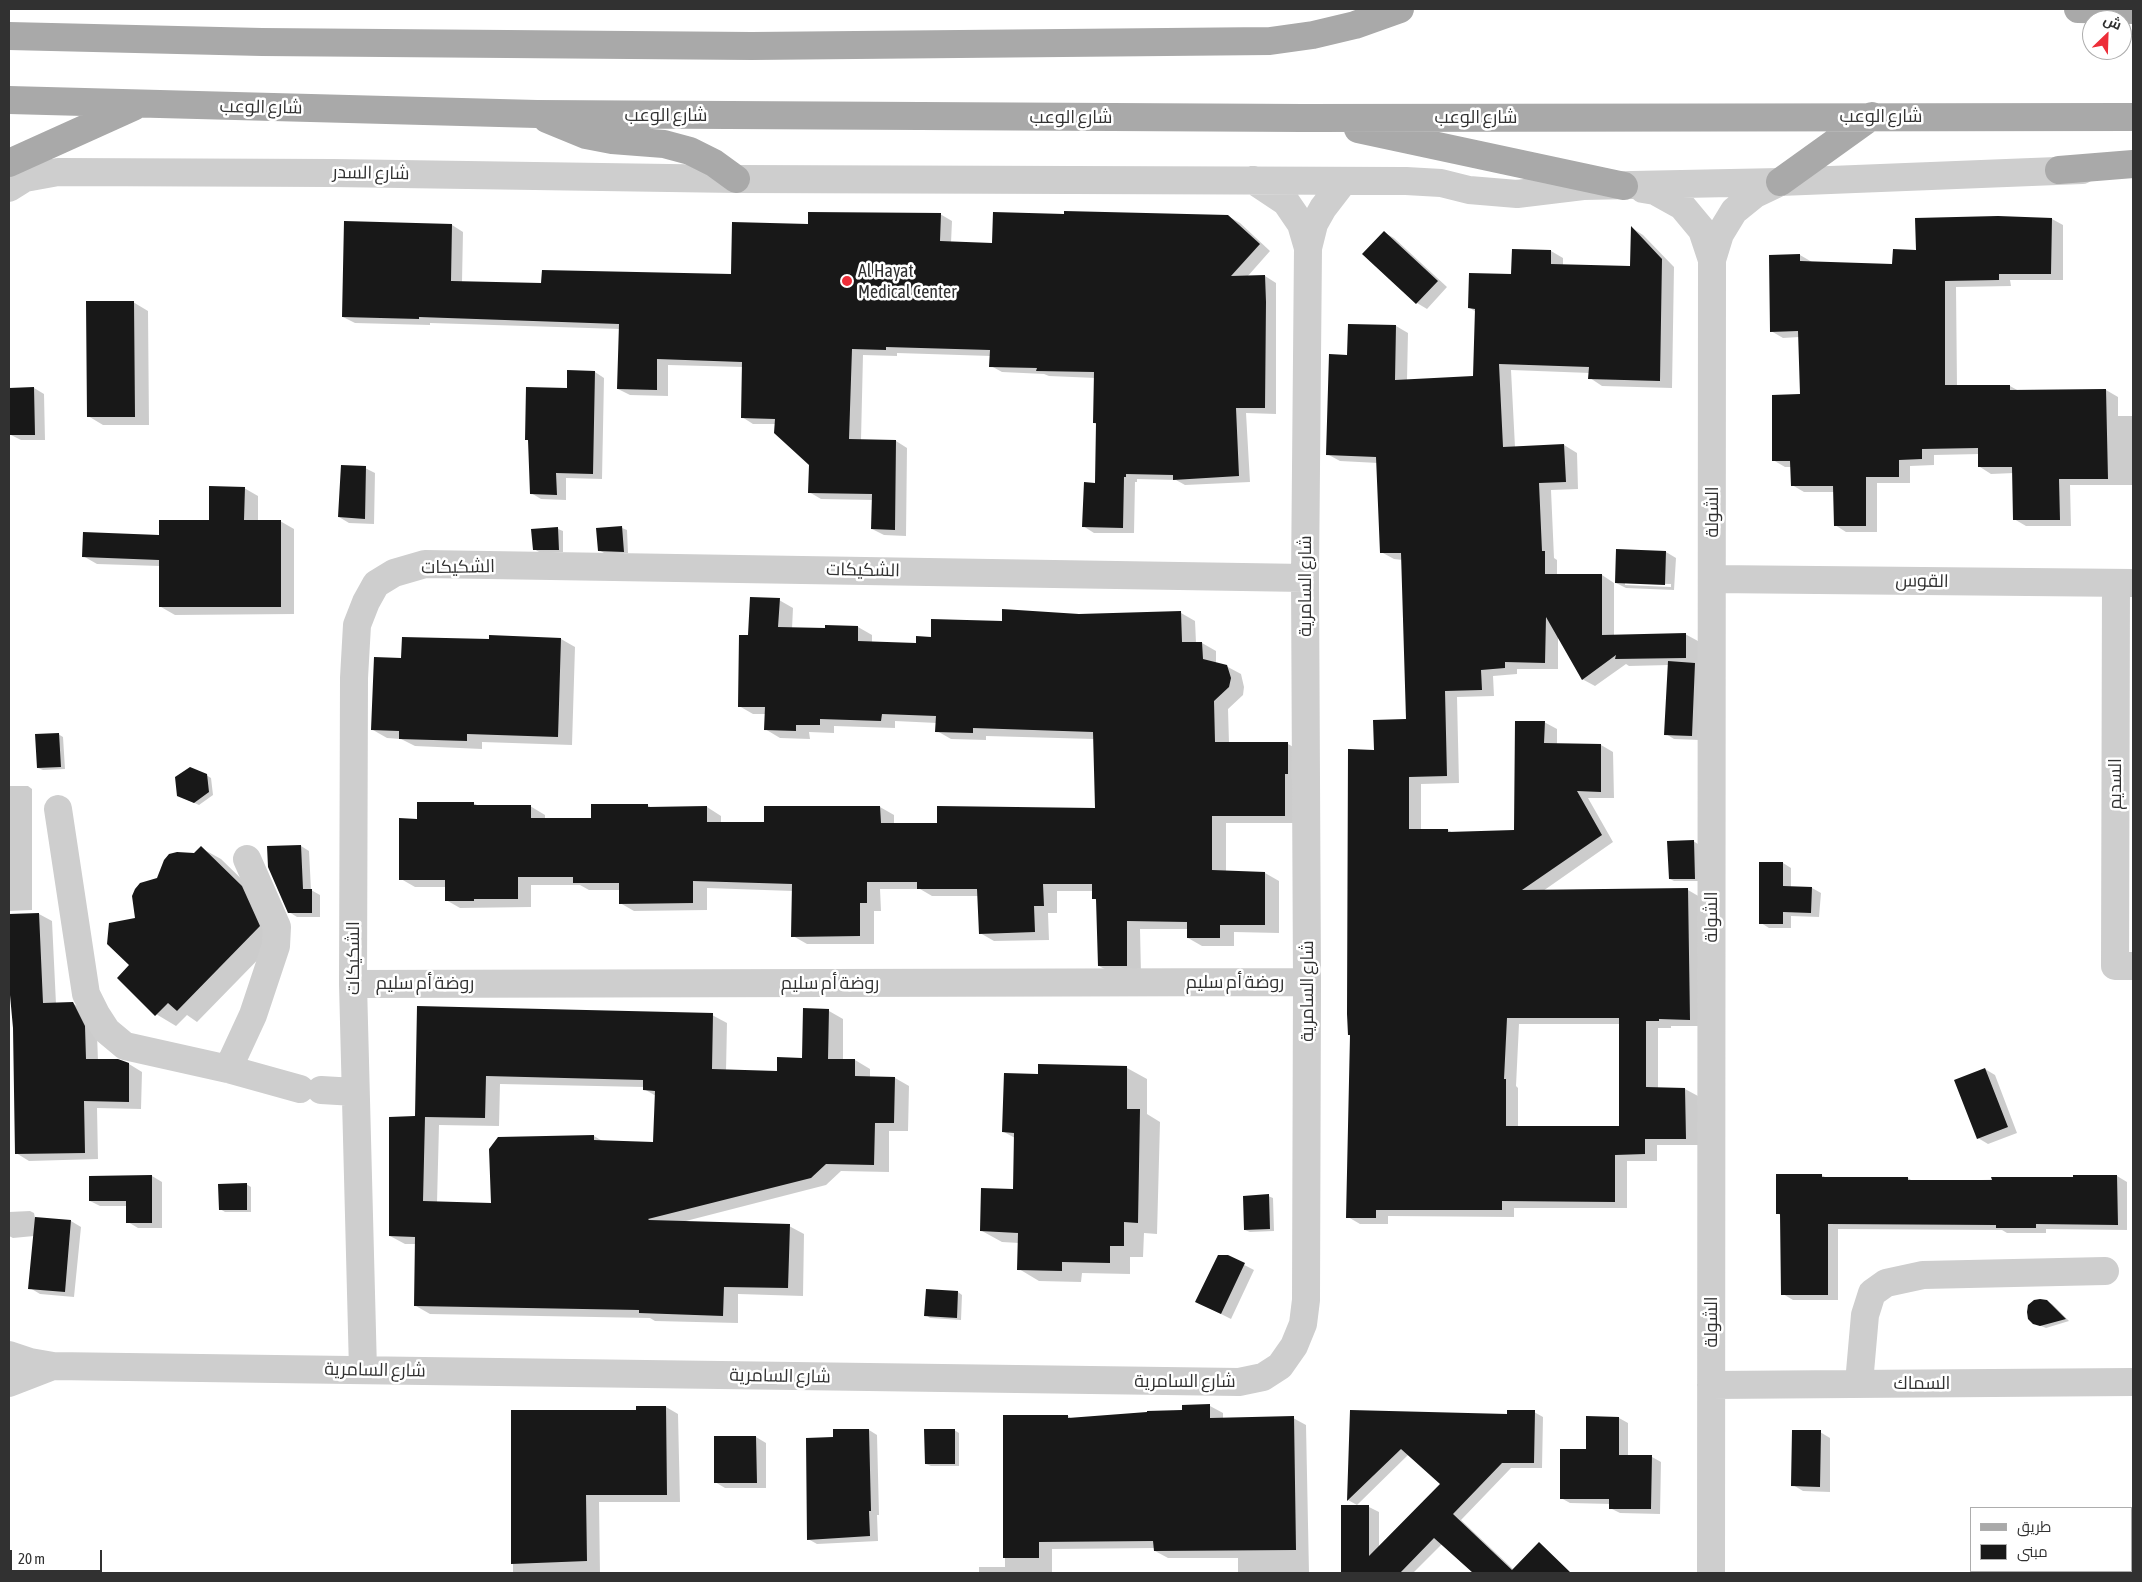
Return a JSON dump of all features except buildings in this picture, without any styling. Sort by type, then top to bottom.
[{"type":"main road","points":[[9,36],[262,42],[742,46],[1270,41],[1313,35],[1355,25],[1400,9]]},
{"type":"main road","points":[[2078,9],[2133,10]]},
{"type":"main road","name":"شارع الوعب","points":[[9,100],[537,114],[1303,118],[2133,117]]},
{"type":"main road","points":[[9,163],[140,104]]},
{"type":"main road","points":[[537,114],[561,126],[586,135],[612,140],[664,144],[690,151],[714,162],[736,179]]},
{"type":"main road","points":[[1780,182],[1872,116]]},
{"type":"main road","points":[[1303,118],[1435,144],[1624,186]]},
{"type":"main road","points":[[2059,170],[2133,164]]},
{"type":"street","points":[[736,179],[1406,181],[1441,183],[1469,190],[1517,194],[1583,186],[1780,182],[2059,170],[2133,171]]},
{"type":"street","name":"شارع السدر","points":[[9,188],[25,178],[58,172],[334,173],[736,179]]},
{"type":"street","name":"شارع السامرية","points":[[1253,180],[1286,202],[1301,224],[1308,248]]},
{"type":"street","name":"شارع السامرية","points":[[9,1355],[30,1362],[53,1366],[1238,1382],[1263,1377],[1280,1366],[1294,1346],[1303,1324],[1306,1300],[1305,578],[1308,248],[1314,224],[1323,208],[1343,182]]},
{"type":"street","name":"الشولة","points":[[1711,1573],[1712,260],[1720,234],[1734,211],[1756,194],[1780,182]]},
{"type":"street","name":"الشولة","points":[[1624,186],[1655,191],[1682,206],[1702,230],[1712,260]]},
{"type":"street","name":"الشكيكات","points":[[363,1370],[353,984],[354,678],[357,624],[376,584],[394,572],[425,564],[1305,578]]},
{"type":"street","name":"القوس","points":[[1712,579],[2124,583]]},
{"type":"street","name":"السديم","points":[[2124,583],[2115,966],[2133,966]]},
{"type":"street","points":[[58,809],[86,994],[107,1031],[125,1046],[310,1089],[355,1092]]},
{"type":"street","points":[[228,1069],[253,1015],[276,946],[277,927],[247,859]]},
{"type":"street","name":"روضة أم سليم","points":[[353,984],[1307,982]]},
{"type":"street","points":[[1859,1383],[1865,1315],[1872,1292],[1886,1283],[1923,1275],[2105,1271]]},
{"type":"street","name":"شارع السامرية","points":[[9,1383],[53,1366]]},
{"type":"street","name":"السماك","points":[[1711,1384],[2133,1382]]},
{"type":"place","name":"Al Hayat Medical Center","points":[[847,281]]}]
